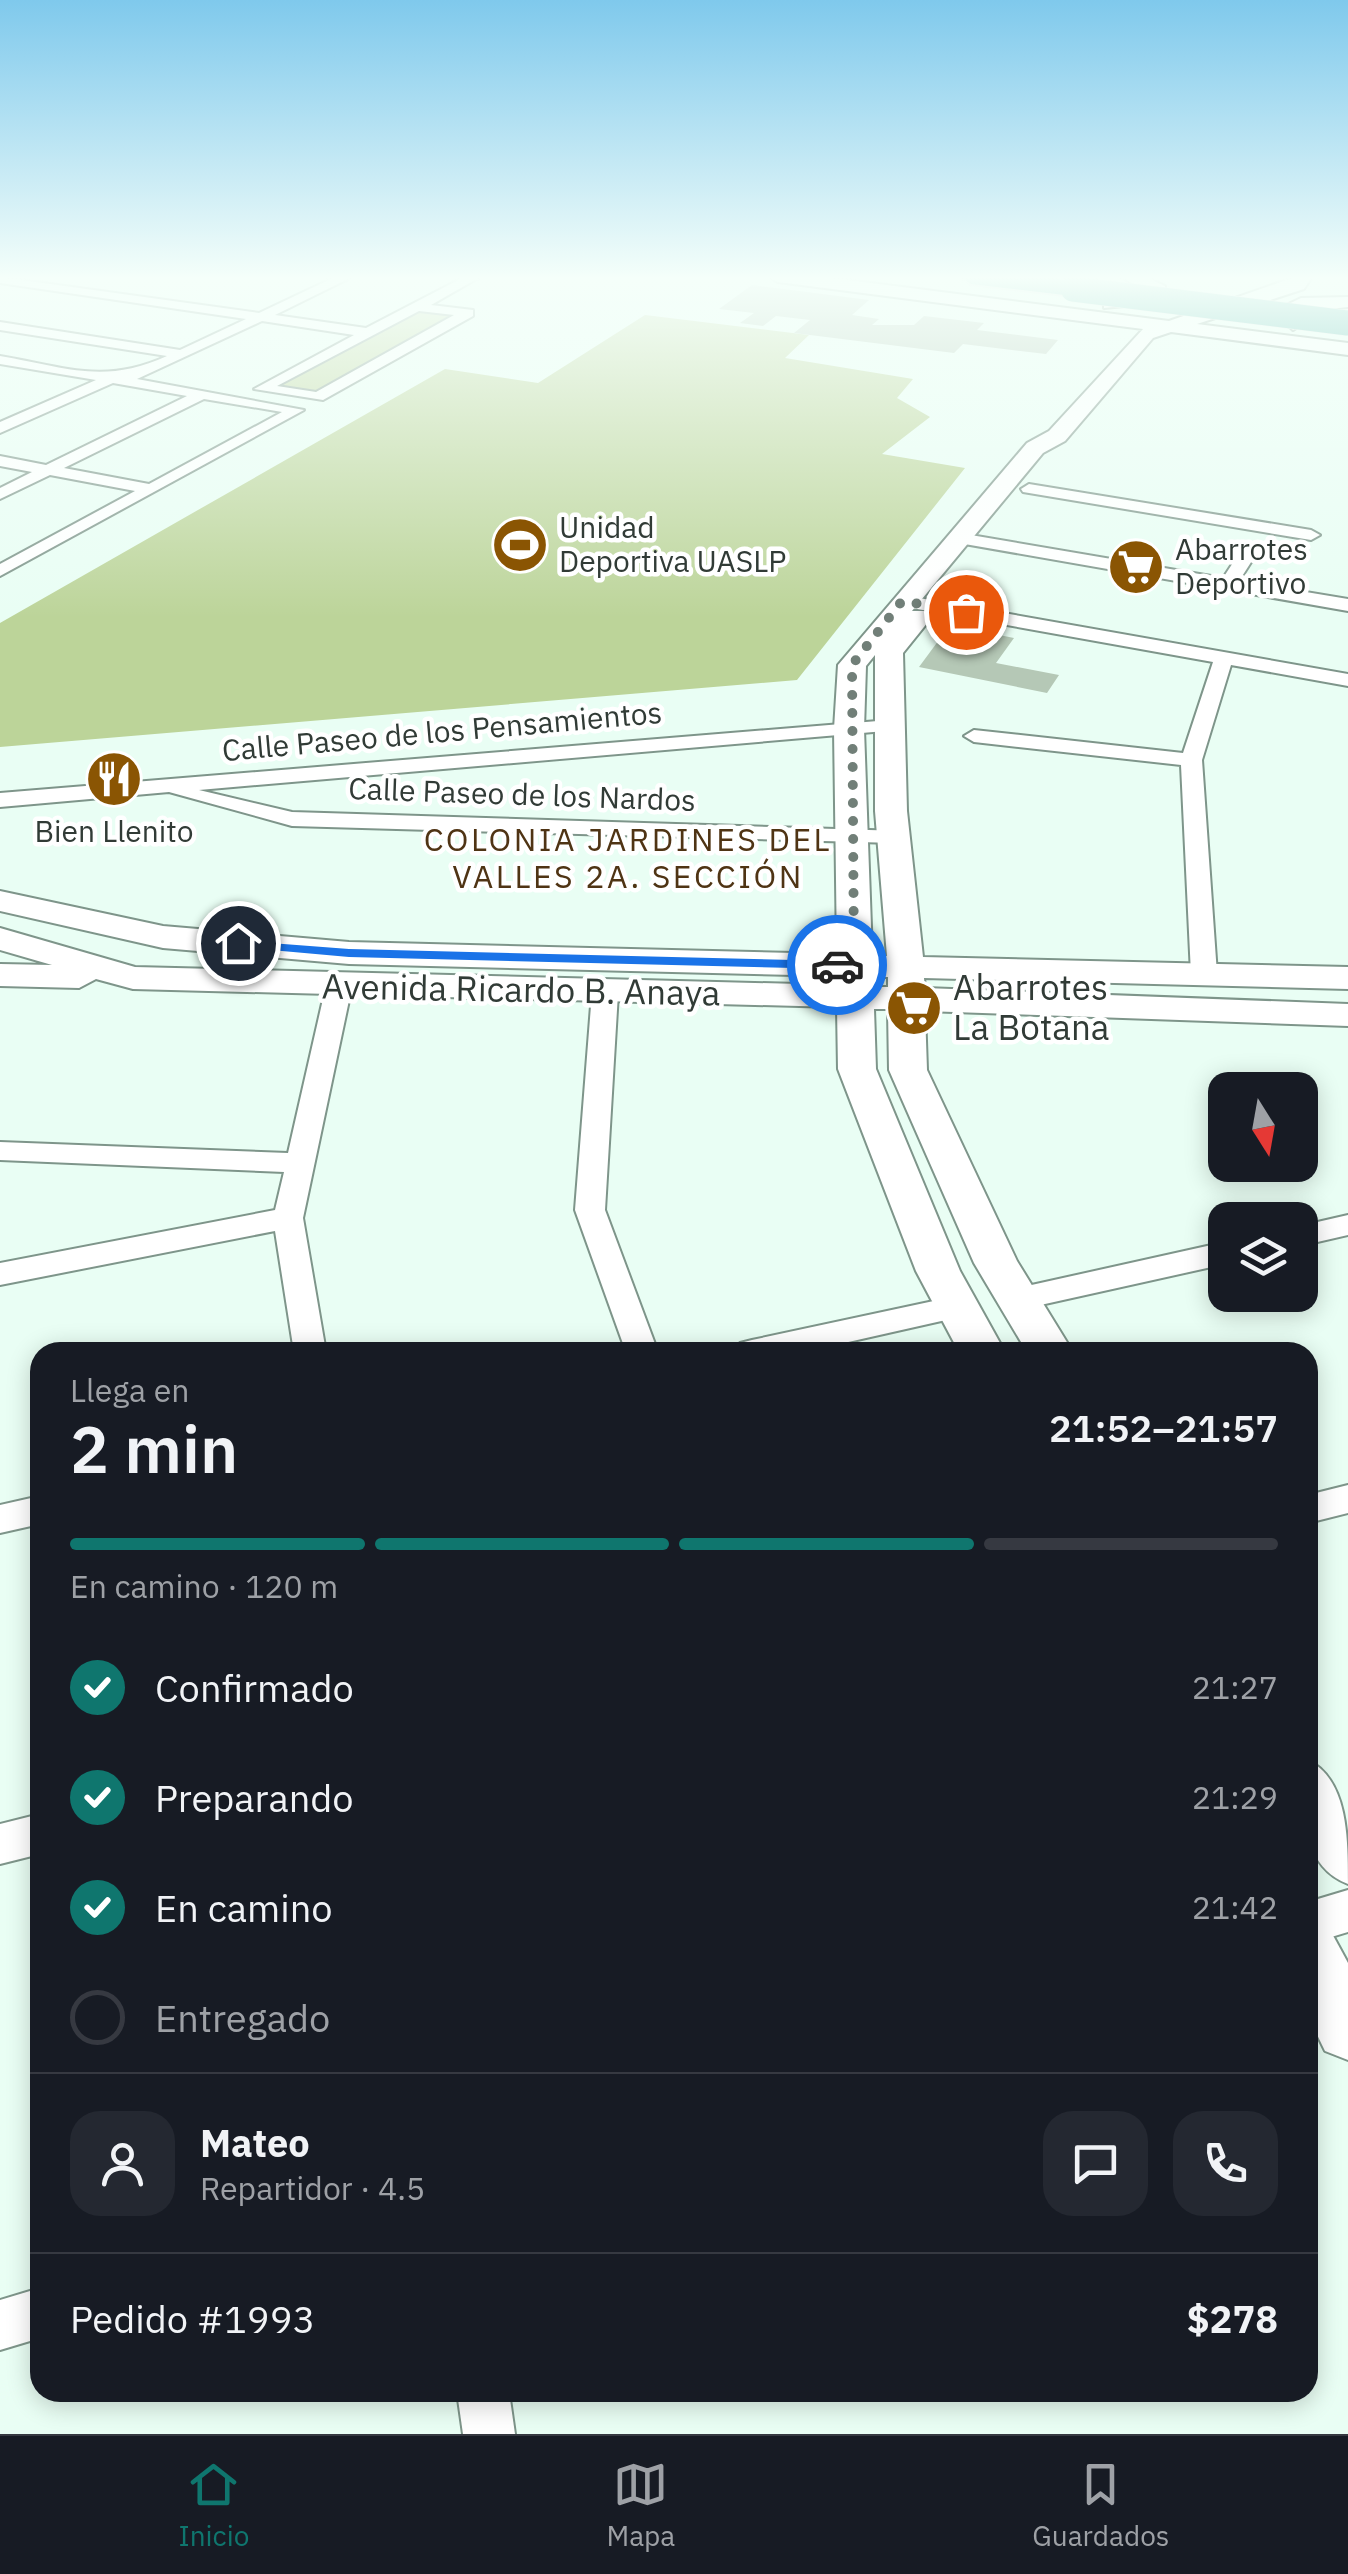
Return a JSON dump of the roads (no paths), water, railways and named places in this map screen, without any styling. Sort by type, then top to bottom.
[{"type":"main road","points":[[976,1342],[938,1271],[856,1069],[849,729],[852,665],[972,540],[1099,391]]},
{"type":"main road","points":[[915,603],[889,652],[894,836],[908,1070],[996,1263],[1044,1342]]},
{"type":"main road","name":"Avenida Ricardo B. Anaya","points":[[0,901],[163,937],[349,953],[905,983],[1348,1016]]},
{"type":"main road","name":"Avenida Ricardo B. Anaya","points":[[0,938],[133,978],[605,993],[855,981]]},
{"type":"main road","name":"Avenida Ricardo B. Anaya","points":[[905,983],[1204,974],[1348,978]]},
{"type":"main road","points":[[0,975],[133,978]]},
{"type":"main road","points":[[1318,1804],[1348,1856]]},
{"type":"main road","points":[[1318,1971],[1348,2028]]},
{"type":"street","points":[[0,428],[84,391]]},
{"type":"street","points":[[0,571],[297,410],[181,391]]},
{"type":"street","points":[[242,401],[260,391]]},
{"type":"street","points":[[280,391],[318,397],[330,391]]},
{"type":"street","points":[[0,494],[202,394]]},
{"type":"street","points":[[0,408],[31,414]]},
{"type":"street","points":[[1043,458],[1311,536]]},
{"type":"street","points":[[0,461],[150,489]]},
{"type":"street","points":[[972,540],[1348,605]]},
{"type":"street","points":[[1228,584],[1246,556]]},
{"type":"street","points":[[915,603],[1348,680]]},
{"type":"street","points":[[1204,974],[1191,760],[1224,658]]},
{"type":"street","name":"Calle Paseo de los Pensamientos","points":[[0,800],[890,726]]},
{"type":"street","points":[[974,736],[1191,760]]},
{"type":"street","name":"Calle Paseo de los Nardos","points":[[153,786],[292,819],[894,836]]},
{"type":"street","points":[[308,1342],[288,1218],[339,986]]},
{"type":"street","points":[[605,993],[590,1210],[638,1342]]},
{"type":"street","points":[[0,1151],[300,1163]]},
{"type":"street","points":[[0,1274],[288,1218]]},
{"type":"street","points":[[1318,1232],[1348,1225]]},
{"type":"street","points":[[1018,1299],[1208,1257]]},
{"type":"street","points":[[798,1342],[957,1307]]},
{"type":"street","points":[[1318,1506],[1348,1499]]},
{"type":"street","points":[[0,1519],[30,1512]]},
{"type":"street","points":[[0,1844],[30,1836]]},
{"type":"street","points":[[1318,1920],[1348,1910]]},
{"type":"street","points":[[0,2325],[30,2316]]},
{"type":"street","points":[[484,2402],[489,2434]]},
{"type":"place","name":"Unidad Deportiva UASLP","points":[[520,545]]},
{"type":"place","name":"Abarrotes Deportivo","points":[[1136,567]]},
{"type":"place","name":"Bien Llenito","points":[[114,779]]},
{"type":"place","name":"Abarrotes La Botana","points":[[914,1008]]},
{"type":"district","name":"COLONIA JARDINES DEL VALLES 2A. SECCIÓN","points":[[628,858]]}]
